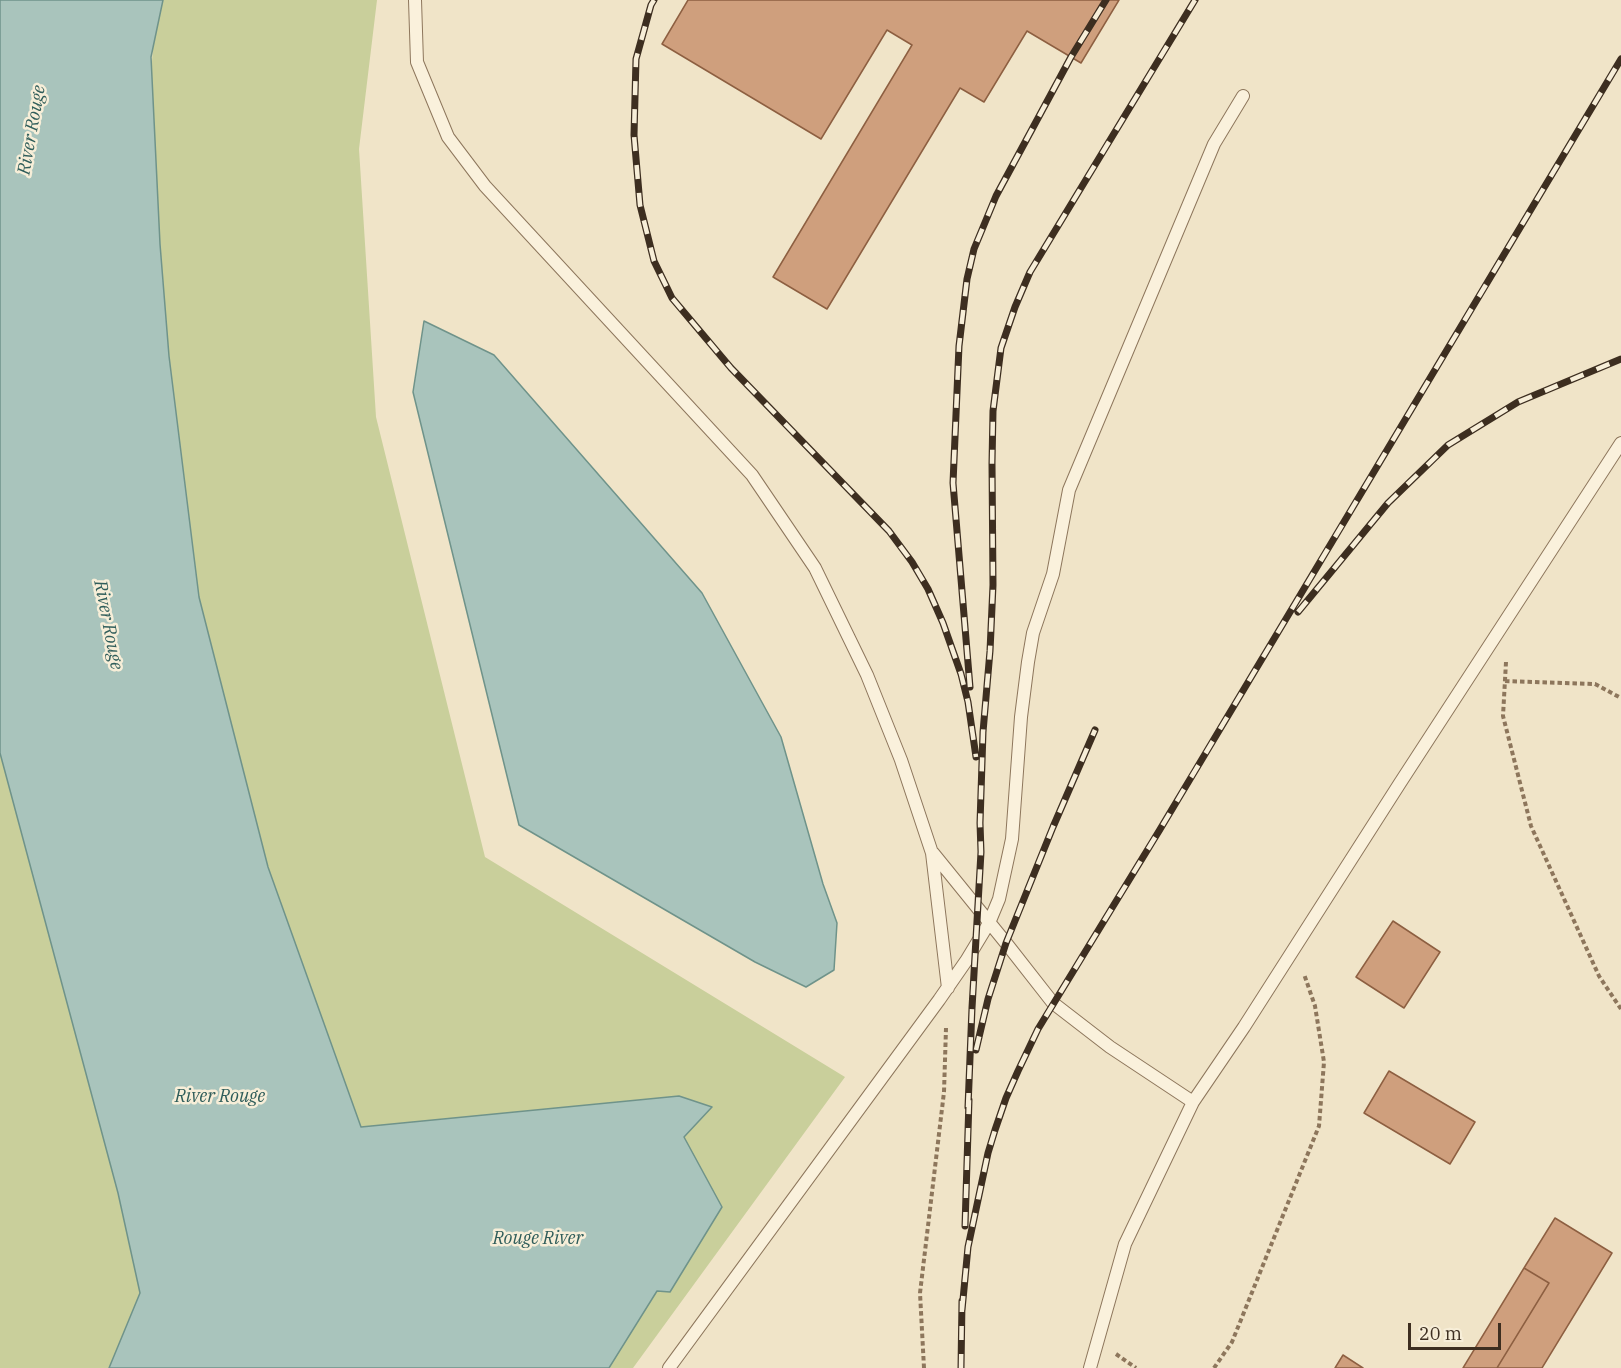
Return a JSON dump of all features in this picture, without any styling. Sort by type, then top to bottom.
[{"type":"lane","points":[[415,0],[417,62],[448,137],[485,186],[752,475],[815,568],[867,675],[901,760],[932,852],[948,988]]},
{"type":"lane","points":[[669,1368],[948,988],[989,923],[999,899],[1012,840],[1021,717],[1033,633],[1053,574],[1069,490],[1214,144],[1243,96]]},
{"type":"lane","points":[[1090,1368],[1125,1244],[1193,1102],[1244,1027],[1621,443]]},
{"type":"lane","points":[[932,852],[1053,1003],[1110,1047],[1193,1102]]},
{"type":"path","points":[[1506,660],[1503,716],[1531,826],[1599,976],[1621,1009]]},
{"type":"path","points":[[1505,681],[1595,684],[1621,698]]},
{"type":"path","points":[[1214,1368],[1232,1342],[1319,1126],[1324,1062],[1315,1006],[1295,947]]},
{"type":"path","points":[[924,1368],[920,1293],[944,1092],[948,988]]},
{"type":"green space","points":[[163,0],[377,0],[359,149],[376,417],[485,857],[845,1077],[633,1368],[609,1368],[657,1291],[684,1137],[712,1107],[679,1096],[361,1127],[268,867],[199,597],[169,356],[160,244],[144,185],[153,46]]},
{"type":"green space","points":[[0,750],[118,1193],[140,1293],[109,1368],[0,1368]]},
{"type":"water","name":"River Rouge","points":[[0,0],[163,0],[151,57],[160,244],[169,356],[199,597],[268,867],[361,1127],[679,1096],[712,1107],[684,1137],[722,1207],[670,1292],[657,1291],[609,1368],[109,1368],[140,1293],[118,1193],[0,753]]},
{"type":"water","points":[[424,321],[494,355],[702,593],[781,737],[823,884],[837,923],[834,970],[806,987],[755,962],[519,825],[413,392]]},
{"type":"building","points":[[688,0],[1119,0],[1081,63],[1027,31],[984,102],[960,88],[827,309],[773,277],[912,45],[887,30],[821,139],[662,44]]},
{"type":"building","points":[[1393,921],[1440,952],[1404,1008],[1356,977]]},
{"type":"building","points":[[1389,1071],[1475,1122],[1450,1164],[1364,1113]]},
{"type":"building","points":[[1555,1218],[1612,1253],[1542,1368],[1497,1368],[1549,1283],[1524,1268]]},
{"type":"building","points":[[1524,1268],[1549,1283],[1497,1368],[1463,1368]]},
{"type":"building","points":[[1343,1355],[1363,1368],[1335,1368]]},
{"type":"railway","points":[[654,0],[636,59],[634,135],[640,205],[654,261],[672,298],[731,368],[889,531],[912,562],[928,589],[943,623],[961,674],[968,702],[976,757]]},
{"type":"railway","points":[[970,687],[953,483],[959,346],[967,279],[974,249],[996,196],[1071,57],[1106,0]]},
{"type":"railway","points":[[968,1107],[981,852],[983,732],[993,585],[993,411],[1001,348],[1030,272],[1195,0]]},
{"type":"railway","points":[[962,1310],[968,1247],[988,1153],[1006,1098],[1038,1029],[1621,59]]},
{"type":"railway","points":[[1298,612],[1388,503],[1448,445],[1518,402],[1621,359]]},
{"type":"railway","points":[[976,1050],[988,999],[1006,943],[1095,730]]},
{"type":"railway","points":[[965,1226],[969,1100]]},
{"type":"railway","points":[[961,1368],[962,1301]]},
{"type":"water label","name":"Rouge River","points":[[538,1239]]}]
